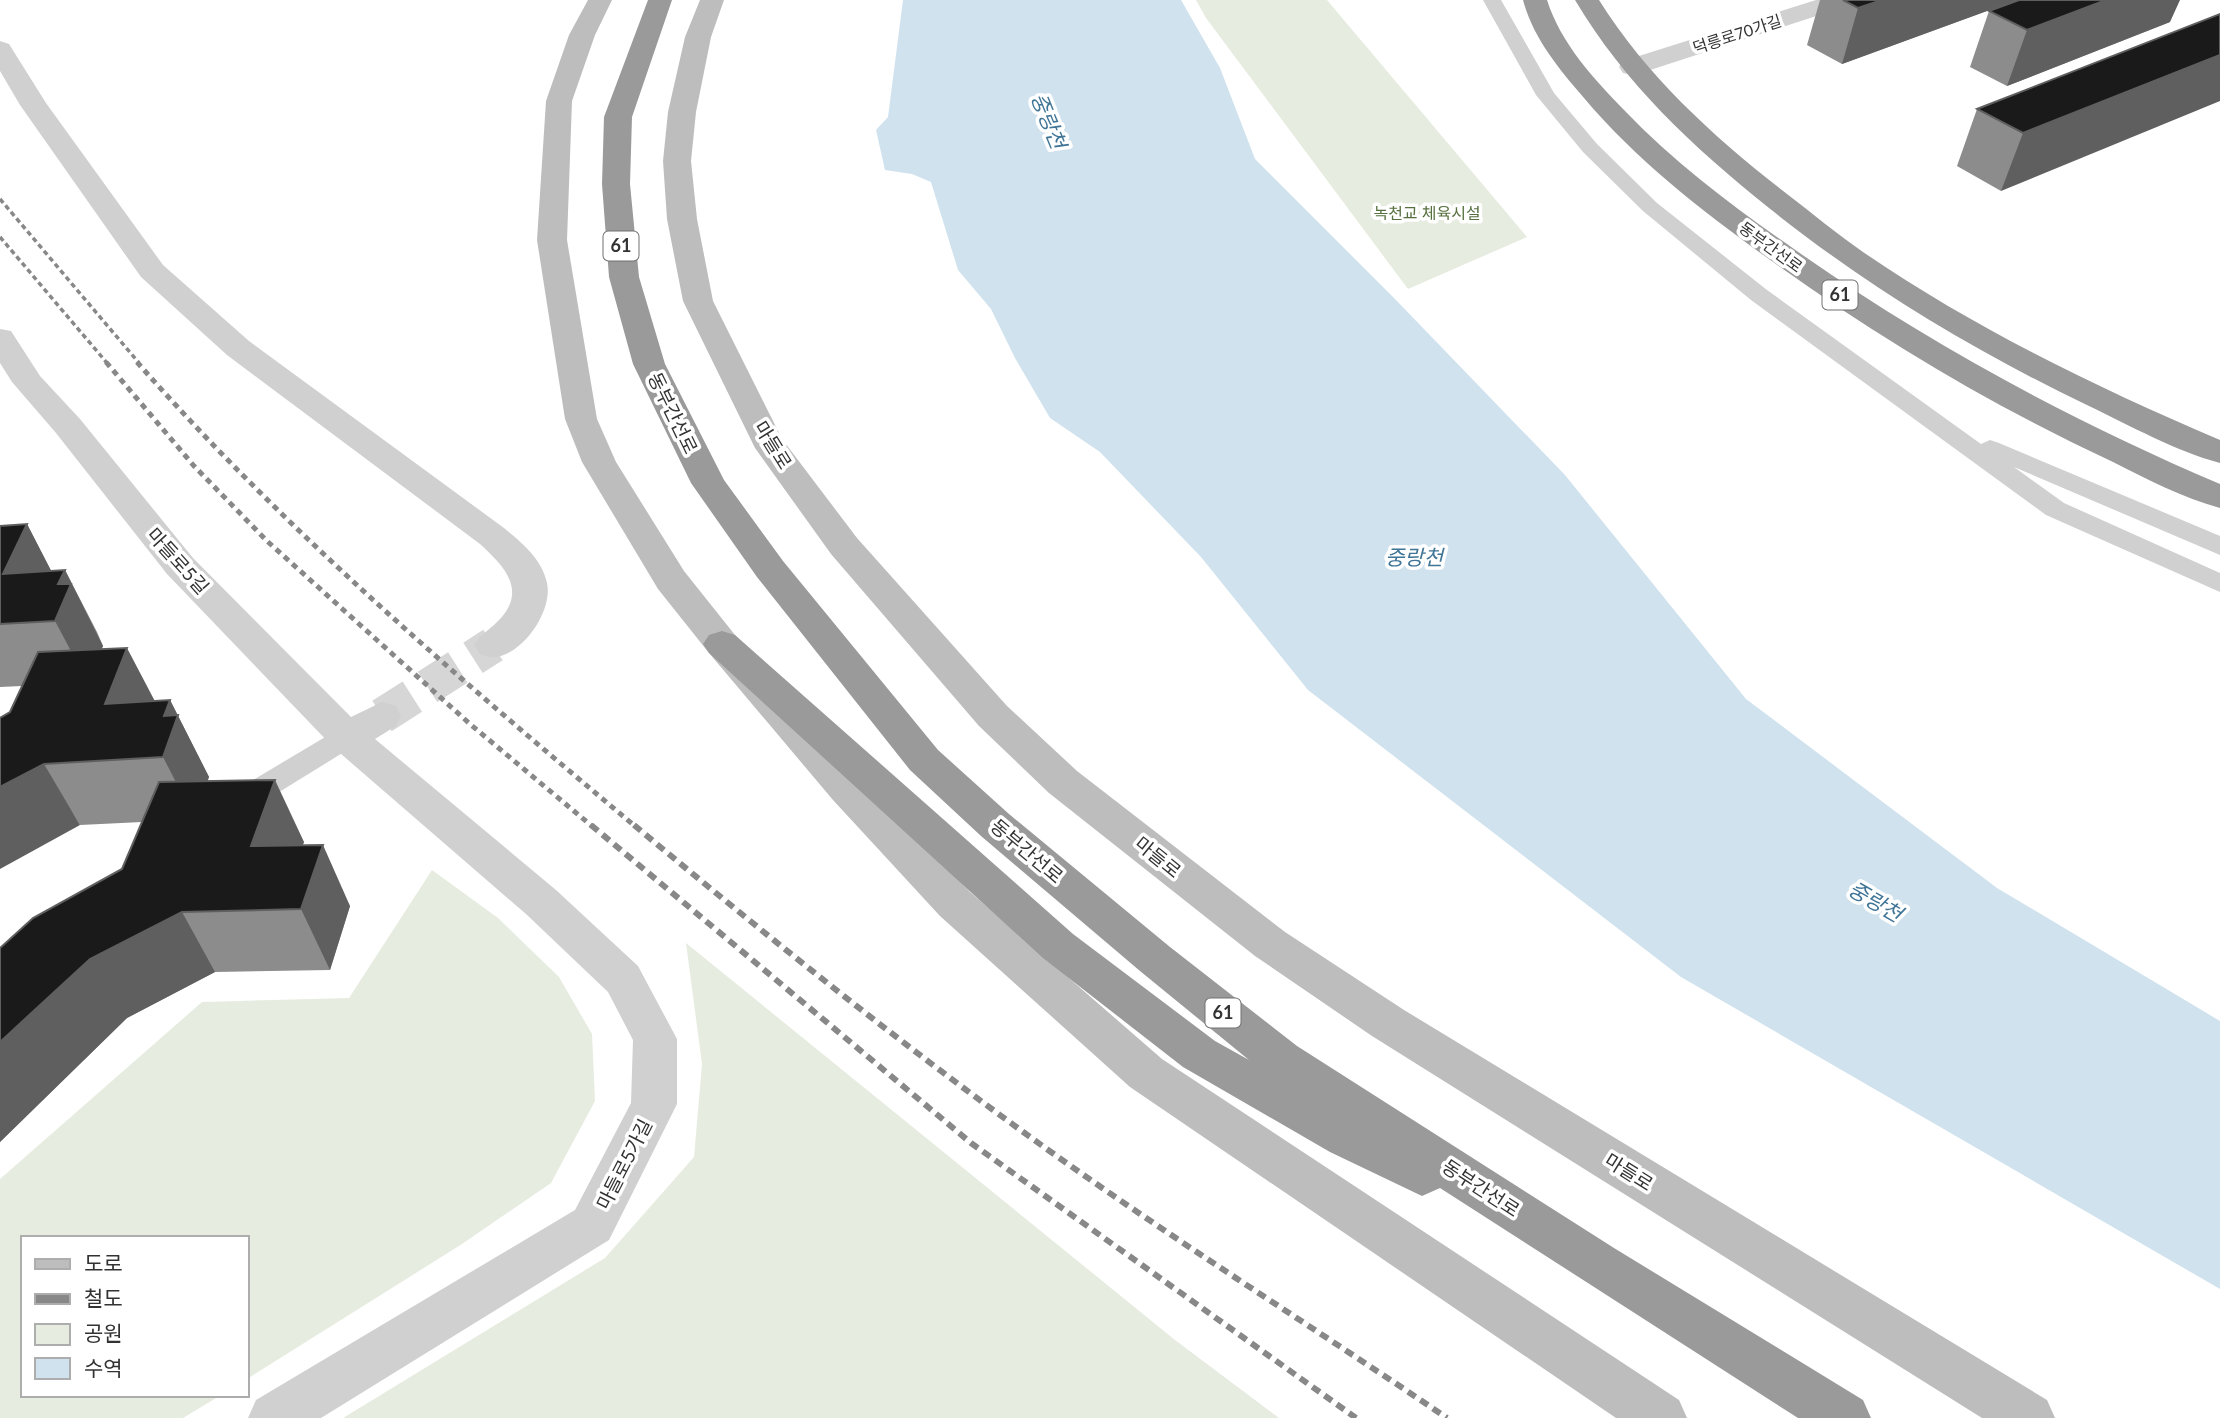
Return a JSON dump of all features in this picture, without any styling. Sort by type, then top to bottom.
[{"type":"highway","name":"동부간선로","points":[[660,0],[618,117],[616,184],[624,277],[649,365],[708,483],[769,569],[924,760],[995,825],[1144,950],[1281,1059],[1597,1264],[1845,1418]]},
{"type":"highway","name":"동부간선로","points":[[1535,0],[1549,33],[1567,61],[1616,120],[1684,182],[1813,277],[1922,348],[2056,421],[2220,497]]},
{"type":"highway","points":[[1587,0],[1605,32],[1632,68],[1712,149],[1854,260],[1978,337],[2118,409],[2220,452]]},
{"type":"highway","points":[[722,644],[1058,946],[1199,1054],[1348,1138],[1597,1264]]},
{"type":"main road","points":[[600,0],[582,35],[559,101],[552,240],[571,367],[582,419],[611,483],[671,580],[722,644],[847,789],[955,904],[1146,1073],[1661,1418]]},
{"type":"main road","name":"마들로","points":[[712,0],[698,37],[684,100],[677,161],[682,219],[698,301],[766,441],[844,546],[993,716],[1063,782],[1269,944],[1388,1023],[2029,1418]]},
{"type":"street","name":"덕릉로70가길","points":[[1632,68],[1841,0]]},
{"type":"street","points":[[0,49],[33,105],[152,271],[238,348],[492,536],[520,564],[530,584],[527,611],[509,635],[493,645]]},
{"type":"street","name":"마들로5길","points":[[0,338],[28,382],[68,426],[180,566],[364,727]]},
{"type":"street","name":"마들로5가길","points":[[274,1418],[592,1225],[654,1104],[655,1039],[623,979],[364,727]]},
{"type":"lane","points":[[1492,0],[1546,95],[1590,148],[1650,207],[1759,295],[2056,509],[2220,583]]},
{"type":"lane","points":[[1939,426],[2220,546]]},
{"type":"lane","points":[[253,794],[364,727]]},
{"type":"green space","name":"녹천교 체육시설","points":[[1196,0],[1327,0],[1527,237],[1408,289],[1206,18]]},
{"type":"green space","points":[[432,870],[498,918],[559,977],[592,1034],[595,1101],[551,1183],[462,1244],[248,1378],[248,1236],[21,1236],[21,1397],[218,1397],[183,1418],[0,1418],[0,1179],[202,1002],[349,998]]},
{"type":"green space","points":[[686,943],[1175,1340],[1279,1418],[343,1418],[605,1258],[694,1157],[702,1064]]},
{"type":"water","name":"중랑천","points":[[903,0],[1181,0],[1220,68],[1255,159],[1565,475],[1746,699],[1997,888],[2220,1021],[2220,1289],[1681,977],[1308,690],[1201,557],[1100,452],[1050,418],[1015,358],[991,309],[958,270],[931,182],[912,174],[885,170],[876,130],[888,117]]},
{"type":"building","points":[[1843,0],[1882,0],[1858,8]]},
{"type":"building","points":[[2019,0],[2106,0],[2027,30],[1989,11]]},
{"type":"building","points":[[2220,14],[2220,55],[2023,133],[1977,109]]},
{"type":"building","points":[[27,524],[3,574],[65,570],[58,584],[71,584],[55,621],[0,624],[0,526]]},
{"type":"building","points":[[127,648],[105,704],[170,700],[164,716],[178,715],[163,757],[44,764],[0,787],[0,718],[10,712],[38,652]]},
{"type":"building","points":[[275,780],[251,846],[323,845],[301,909],[182,912],[90,959],[0,1042],[0,948],[33,918],[122,869],[159,782]]},
{"type":"tunnel","points":[[382,716],[493,645]]},
{"type":"railway","points":[[0,199],[139,363]]},
{"type":"railway","points":[[0,237],[107,363]]},
{"type":"railway","points":[[106,362],[194,466],[267,541],[470,724],[593,827]]},
{"type":"railway","points":[[137,362],[194,425],[315,546],[441,661],[636,827]]},
{"type":"railway","points":[[591,825],[971,1143],[1356,1418]]},
{"type":"railway","points":[[634,825],[839,992],[997,1113],[1149,1220],[1447,1418]]}]
